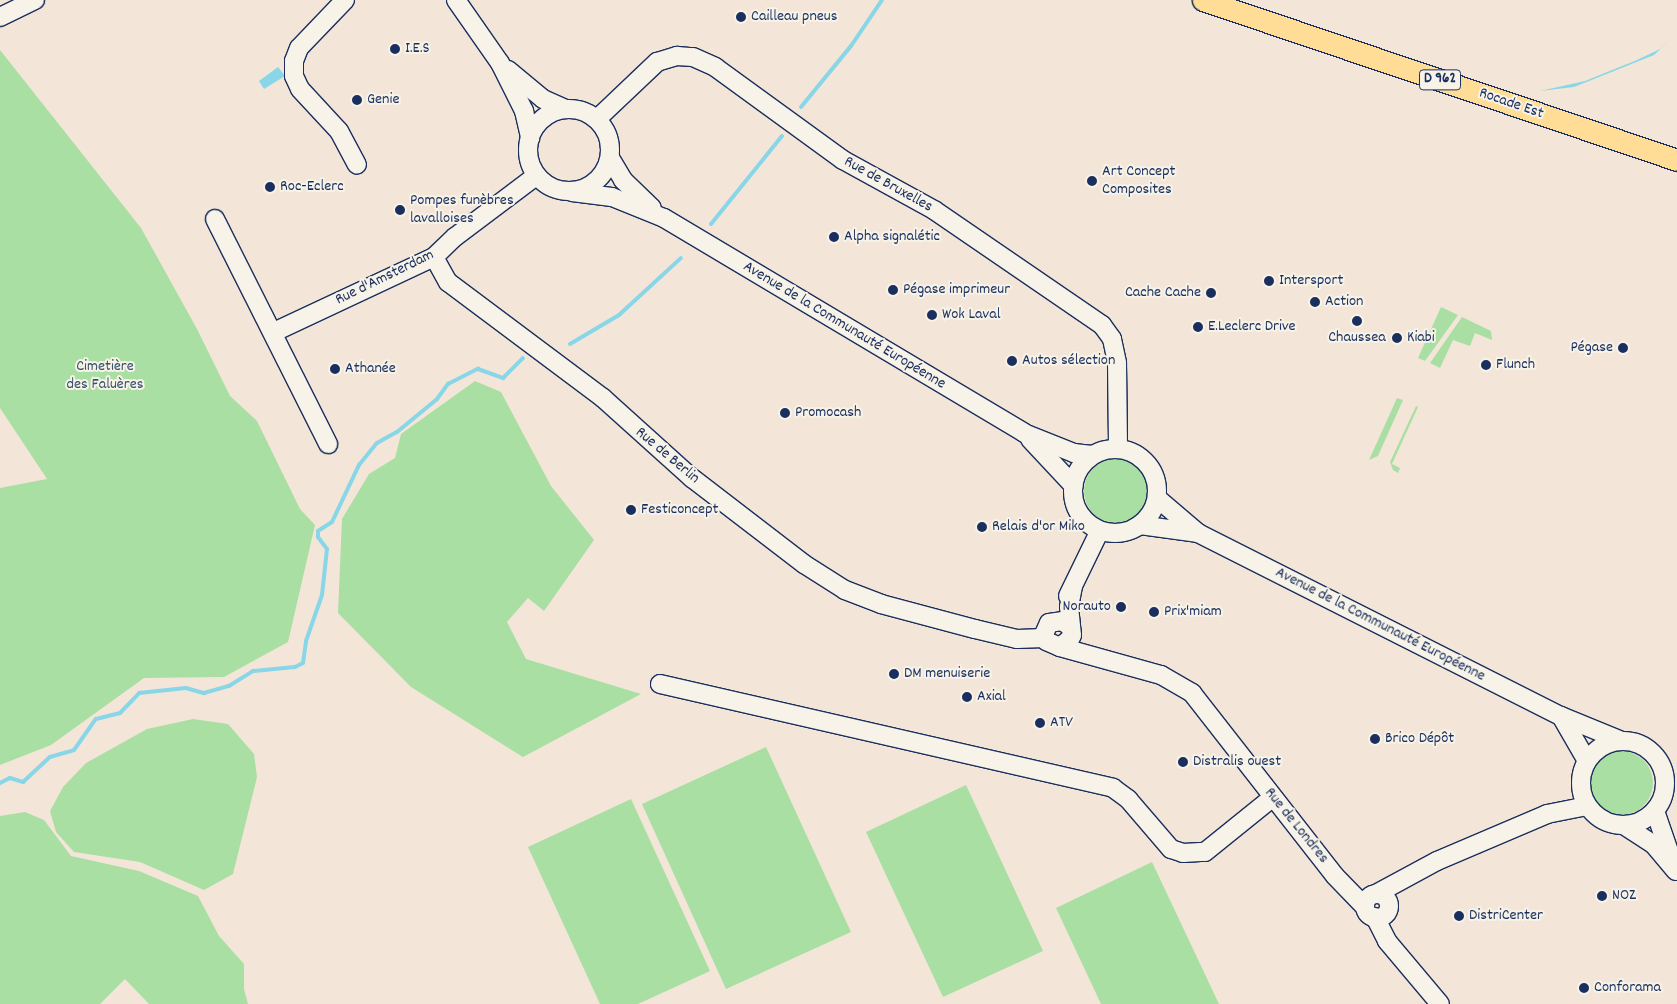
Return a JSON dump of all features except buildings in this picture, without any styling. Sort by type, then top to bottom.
[{"type":"main road","name":"Rocade Est","points":[[1203,0],[1677,160]]},
{"type":"street","points":[[0,17],[35,0]]},
{"type":"street","points":[[345,0],[299,48],[294,61],[294,76],[300,90],[339,131],[357,165]]},
{"type":"street","points":[[456,0],[500,63],[524,111],[530,138],[530,163],[536,176],[558,191],[572,192],[597,182],[610,158],[606,131],[597,119],[588,113],[565,109],[543,99],[500,63]]},
{"type":"street","name":"Rue de Bruxelles","points":[[597,119],[657,62],[677,56],[693,57],[715,67],[843,160],[934,210],[1102,325],[1112,339],[1117,363],[1118,448]]},
{"type":"street","points":[[530,138],[543,118],[565,109]]},
{"type":"street","name":"Avenue de la Communauté Européenne","points":[[610,158],[631,189],[664,218]]},
{"type":"street","name":"Rue d'Amsterdam","points":[[274,332],[434,257],[455,237],[536,176]]},
{"type":"street","name":"Avenue de la Communauté Européenne","points":[[572,192],[612,197],[664,218],[1024,433],[1074,453],[1092,455]]},
{"type":"street","points":[[215,219],[274,332],[328,444]]},
{"type":"street","name":"Rue de Berlin","points":[[434,257],[448,282],[603,398],[692,478],[804,564],[845,590],[881,604],[975,630],[1017,638],[1047,630]]},
{"type":"street","name":"Avenue de la Communauté Européenne","points":[[1024,433],[1074,486]]},
{"type":"street","points":[[1118,448],[1140,457],[1149,466],[1155,476],[1157,498],[1151,513],[1140,525],[1120,532],[1100,530],[1079,512],[1074,486],[1080,468],[1092,455],[1118,448]]},
{"type":"street","name":"Avenue de la Communauté Européenne","points":[[1157,498],[1198,533],[1561,716],[1622,741]]},
{"type":"street","name":"Avenue de la Communauté Européenne","points":[[1140,525],[1198,533]]},
{"type":"street","points":[[1073,587],[1069,607],[1071,629],[1068,643],[1060,648],[1052,646],[1047,630],[1073,587],[1100,530]]},
{"type":"street","points":[[1047,630],[1063,621],[1094,658]]},
{"type":"street","name":"Rue de Londres","points":[[1060,648],[1161,675],[1192,692],[1272,798],[1335,876],[1377,905],[1382,934],[1440,1004]]},
{"type":"street","points":[[660,684],[1113,788],[1128,799],[1172,849],[1183,853],[1205,852],[1272,798]]},
{"type":"street","points":[[1561,716],[1587,761]]},
{"type":"street","points":[[1547,814],[1580,786],[1587,761],[1608,743],[1622,741],[1644,747],[1654,754],[1671,777],[1655,811],[1647,818],[1625,826]]},
{"type":"street","points":[[1580,786],[1587,806],[1603,821],[1625,826],[1654,845],[1676,873]]},
{"type":"street","points":[[1377,905],[1412,874],[1547,814],[1587,806]]},
{"type":"street","points":[[1655,811],[1676,873]]},
{"type":"green space","name":"Cimetière des Faluères","points":[[0,50],[141,228],[197,329],[230,396],[257,421],[300,509],[315,525],[288,642],[224,677],[144,678],[51,745],[0,765],[0,488],[47,479],[0,408]]},
{"type":"green space","points":[[1441,307],[1458,315],[1425,361],[1418,358]]},
{"type":"green space","points":[[1462,317],[1491,331],[1492,340],[1475,333],[1470,346],[1453,340],[1440,368],[1430,363]]},
{"type":"green space","points":[[475,381],[501,392],[551,486],[594,540],[544,611],[528,598],[507,622],[526,659],[641,694],[523,757],[411,687],[338,613],[342,519],[369,474],[395,458],[401,434]]},
{"type":"green space","points":[[1397,398],[1403,400],[1378,456],[1369,460]]},
{"type":"green space","points":[[1416,406],[1418,407],[1392,464],[1400,468],[1398,473],[1393,470],[1390,462]]},
{"type":"green space","points":[[1116,459],[1134,465],[1142,473],[1148,491],[1142,509],[1134,517],[1116,523],[1098,517],[1090,509],[1084,491],[1090,473],[1098,465]]},
{"type":"green space","points":[[193,719],[228,724],[254,754],[257,777],[233,874],[204,890],[140,862],[74,852],[56,832],[50,811],[63,787],[86,763],[147,729]]},
{"type":"green space","points":[[766,747],[851,932],[726,989],[642,804]]},
{"type":"green space","points":[[1621,751],[1639,757],[1647,765],[1653,783],[1647,801],[1639,809],[1621,815],[1603,809],[1595,801],[1589,783],[1595,765],[1603,757]]},
{"type":"green space","points":[[966,785],[1043,951],[943,997],[866,832]]},
{"type":"green space","points":[[631,799],[710,971],[638,1004],[600,1004],[528,847]]},
{"type":"green space","points":[[25,812],[44,820],[71,856],[139,871],[198,896],[219,936],[244,964],[244,989],[248,1004],[149,1004],[125,979],[100,1004],[0,1004],[0,816]]},
{"type":"green space","points":[[1152,862],[1219,1004],[1101,1004],[1056,908]]},
{"type":"water","points":[[1677,33],[1654,55],[1574,87],[1540,91],[1585,81],[1637,60],[1660,49]]},
{"type":"water","points":[[278,67],[285,76],[264,89],[259,81]]},
{"type":"waterway","points":[[801,107],[851,46],[882,0]]},
{"type":"waterway","points":[[711,224],[782,136]]},
{"type":"waterway","points":[[570,344],[619,315],[681,258]]},
{"type":"waterway","points":[[0,783],[10,778],[23,782],[50,757],[74,750],[96,719],[120,713],[139,693],[186,688],[204,693],[229,686],[253,671],[295,667],[303,663],[306,641],[322,595],[327,549],[318,537],[318,531],[332,522],[359,465],[377,443],[397,432],[437,399],[448,384],[478,369],[503,378],[523,358]]},
{"type":"place","name":"Cailleau pneus","points":[[741,17]]},
{"type":"place","name":"I.E.S","points":[[395,49]]},
{"type":"place","name":"Genie","points":[[357,100]]},
{"type":"place","name":"Art Concept Composites","points":[[1092,181]]},
{"type":"place","name":"Roc-Eclerc","points":[[270,187]]},
{"type":"place","name":"Pompes funèbres lavalloises","points":[[400,210]]},
{"type":"place","name":"Alpha signalétic","points":[[834,237]]},
{"type":"place","name":"Intersport","points":[[1269,281]]},
{"type":"place","name":"Pégase imprimeur","points":[[893,290]]},
{"type":"place","name":"Cache Cache","points":[[1211,293]]},
{"type":"place","name":"Action","points":[[1315,302]]},
{"type":"place","name":"Wok Laval","points":[[932,315]]},
{"type":"place","name":"Chaussea","points":[[1357,321]]},
{"type":"place","name":"E.Leclerc Drive","points":[[1198,327]]},
{"type":"place","name":"Kiabi","points":[[1397,338]]},
{"type":"place","name":"Pégase","points":[[1623,348]]},
{"type":"place","name":"Autos sélection","points":[[1012,361]]},
{"type":"place","name":"Flunch","points":[[1486,365]]},
{"type":"place","name":"Athanée","points":[[335,369]]},
{"type":"place","name":"Promocash","points":[[785,413]]},
{"type":"place","name":"Festiconcept","points":[[631,510]]},
{"type":"place","name":"Relais d'or Miko","points":[[982,527]]},
{"type":"place","name":"Norauto","points":[[1121,607]]},
{"type":"place","name":"Prix'miam","points":[[1154,612]]},
{"type":"place","name":"DM menuiserie","points":[[894,674]]},
{"type":"place","name":"Axial","points":[[967,697]]},
{"type":"place","name":"ATV","points":[[1040,723]]},
{"type":"place","name":"Brico Dépôt","points":[[1375,739]]},
{"type":"place","name":"Distralis ouest","points":[[1183,762]]},
{"type":"place","name":"NOZ","points":[[1602,896]]},
{"type":"place","name":"DistriCenter","points":[[1459,916]]},
{"type":"place","name":"Conforama","points":[[1584,988]]}]
